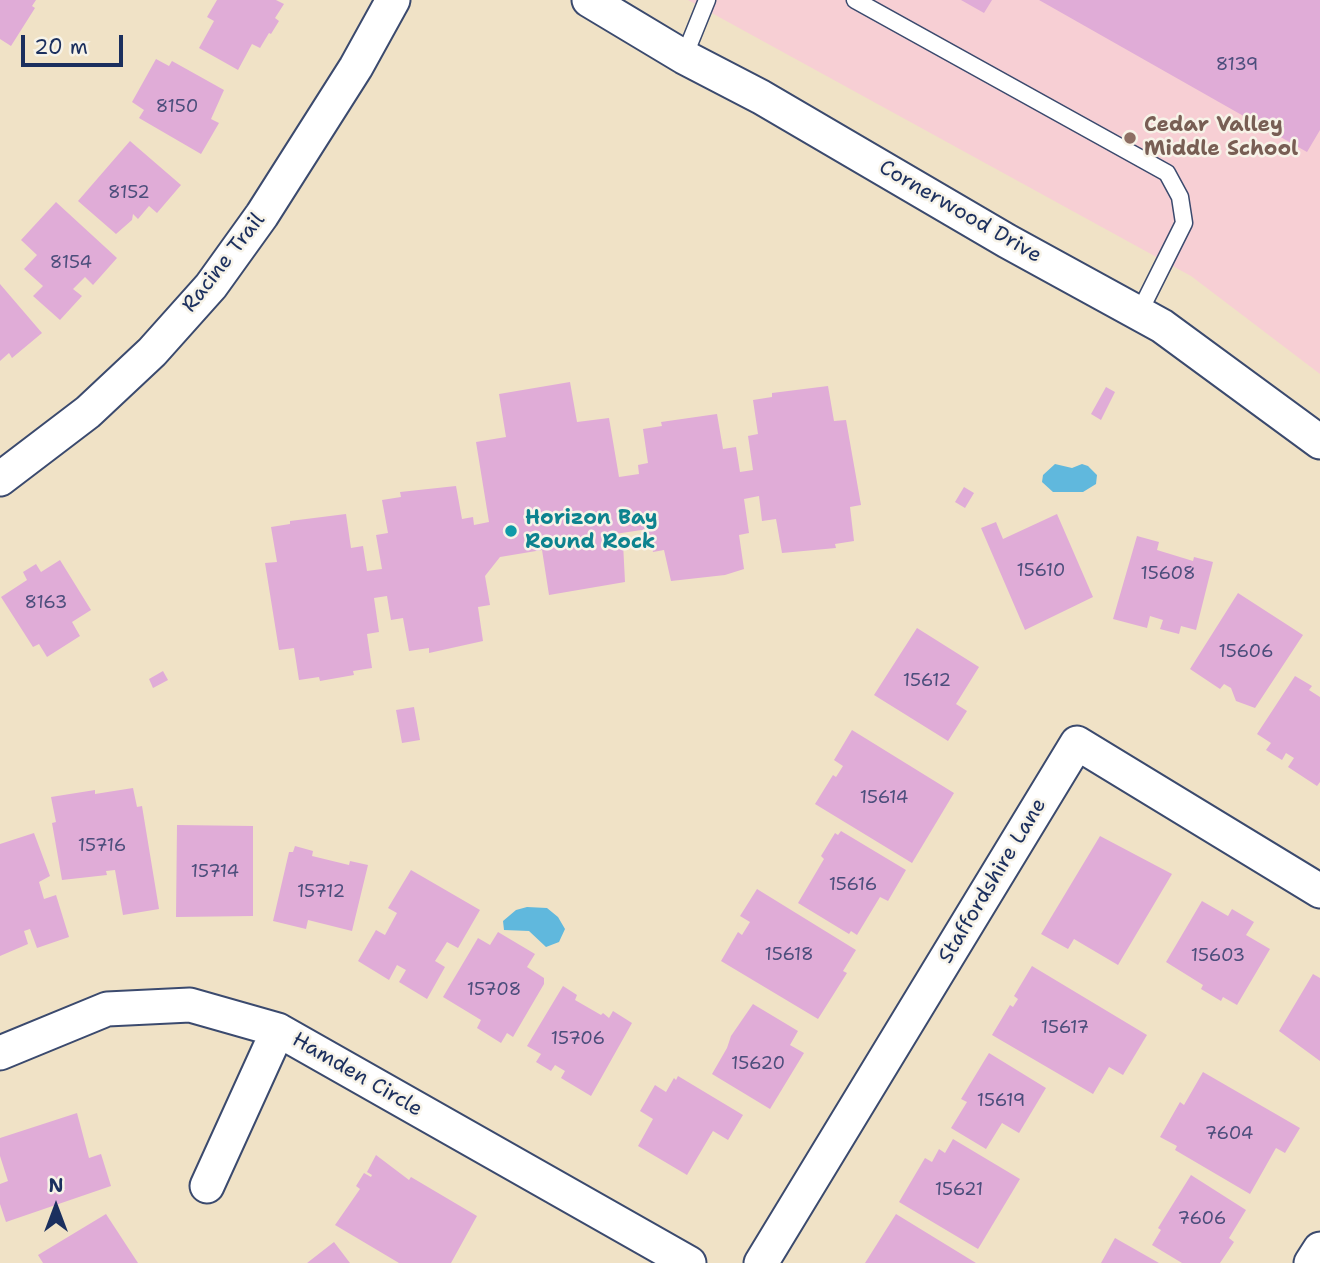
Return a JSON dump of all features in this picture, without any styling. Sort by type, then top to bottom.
[{"type":"street","name":"Racine Trail","points":[[0,480],[88,412],[152,352],[211,286],[262,215],[356,67],[393,0]]},
{"type":"street","name":"Cornerwood Drive","points":[[589,0],[684,57],[761,97],[1162,326],[1320,442]]},
{"type":"street","name":"Staffordshire Lane","points":[[761,1263],[1077,743],[1320,891]]},
{"type":"street","name":"Hamden Circle","points":[[0,1053],[107,1009],[190,1005],[278,1030],[689,1263]]},
{"type":"street","points":[[207,1186],[278,1030]]},
{"type":"street","points":[[1311,1263],[1320,1249]]},
{"type":"lane","points":[[684,57],[707,0]]},
{"type":"lane","points":[[855,0],[1167,173],[1180,197],[1184,223],[1139,313]]},
{"type":"shaded area","name":"Cedar Valley Middle School","points":[[688,0],[1320,0],[1320,374],[1191,276]]},
{"type":"water","points":[[1055,464],[1072,468],[1082,464],[1088,466],[1097,475],[1096,484],[1083,492],[1053,492],[1042,482],[1043,475]]},
{"type":"water","points":[[527,907],[547,908],[558,917],[565,929],[559,942],[546,947],[529,931],[504,930],[503,921],[516,910]]},
{"type":"building","points":[[0,0],[36,0],[32,6],[35,8],[11,46],[0,39]]},
{"type":"building","points":[[217,0],[276,0],[284,4],[275,18],[279,21],[271,34],[269,33],[260,48],[252,44],[238,70],[199,48],[214,21],[207,17]]},
{"type":"building","points":[[961,0],[992,0],[984,13]]},
{"type":"building","name":"Cedar Valley Middle School","points":[[1039,0],[1320,0],[1320,130],[1307,152]]},
{"type":"building","points":[[156,59],[169,66],[172,61],[224,90],[211,119],[219,123],[201,154],[139,118],[144,110],[132,102]]},
{"type":"building","points":[[130,141],[181,185],[157,213],[149,206],[138,219],[133,214],[132,220],[116,234],[78,201]]},
{"type":"building","points":[[56,202],[117,258],[93,285],[85,277],[73,289],[82,296],[60,320],[33,296],[43,286],[24,269],[37,255],[21,240]]},
{"type":"building","points":[[0,284],[42,333],[12,358],[9,353],[0,361]]},
{"type":"building","name":"Horizon Bay Round Rock","points":[[570,382],[577,422],[609,418],[619,477],[639,474],[638,465],[648,463],[643,429],[662,426],[661,422],[717,414],[723,449],[736,447],[740,472],[753,470],[748,436],[758,434],[753,400],[772,397],[772,393],[828,386],[834,421],[846,420],[861,505],[850,507],[854,541],[835,544],[836,548],[782,553],[776,519],[762,521],[759,496],[744,499],[749,533],[739,535],[744,569],[725,575],[671,581],[664,550],[653,552],[648,529],[615,534],[623,543],[625,582],[549,595],[542,550],[500,557],[485,576],[490,605],[478,607],[483,641],[429,653],[429,648],[409,651],[403,618],[391,620],[387,596],[374,598],[379,632],[367,634],[372,668],[353,671],[354,675],[320,681],[319,677],[299,680],[294,648],[279,650],[265,563],[277,562],[271,527],[290,524],[290,521],[346,514],[351,548],[363,546],[367,571],[382,569],[376,535],[388,533],[382,500],[401,497],[400,492],[456,486],[462,519],[473,517],[474,525],[489,522],[476,442],[506,437],[499,394]]},
{"type":"building","points":[[1106,387],[1115,392],[1101,420],[1091,414]]},
{"type":"building","points":[[964,487],[974,493],[965,508],[955,502]]},
{"type":"building","points":[[1057,514],[1093,597],[1025,630],[981,528],[996,522],[1003,539]]},
{"type":"building","points":[[1137,536],[1159,542],[1157,550],[1193,561],[1194,557],[1213,562],[1196,630],[1181,626],[1179,634],[1160,629],[1163,620],[1150,616],[1147,628],[1113,619]]},
{"type":"building","points":[[60,560],[91,610],[72,622],[80,636],[47,657],[39,644],[33,647],[1,597],[27,580],[23,572],[36,564],[41,572]]},
{"type":"building","points":[[1238,593],[1303,635],[1255,708],[1236,701],[1231,688],[1224,684],[1220,689],[1190,669]]},
{"type":"building","points":[[917,628],[979,667],[956,704],[967,711],[948,741],[874,695]]},
{"type":"building","points":[[163,671],[168,680],[153,688],[149,679]]},
{"type":"building","points":[[1295,676],[1312,686],[1309,690],[1320,697],[1320,782],[1317,786],[1288,767],[1294,758],[1286,753],[1282,760],[1266,750],[1271,743],[1257,734]]},
{"type":"building","points":[[414,707],[420,740],[402,743],[396,710]]},
{"type":"building","points":[[852,730],[954,793],[912,863],[815,804],[833,775],[836,777],[843,766],[834,760]]},
{"type":"building","points":[[133,788],[137,807],[142,806],[159,909],[123,915],[115,870],[106,871],[107,875],[62,880],[52,823],[56,822],[51,797],[95,790],[95,794]]},
{"type":"building","points":[[177,825],[253,826],[253,916],[176,917]]},
{"type":"building","points":[[841,831],[906,870],[888,901],[880,897],[857,935],[851,931],[849,934],[798,903],[824,859],[821,856],[835,833],[838,835]]},
{"type":"building","points":[[34,833],[50,876],[39,882],[44,899],[56,895],[69,937],[37,948],[30,929],[24,931],[28,944],[0,956],[0,844]]},
{"type":"building","points":[[1100,836],[1172,874],[1118,965],[1074,939],[1068,949],[1041,934]]},
{"type":"building","points":[[295,846],[313,851],[312,856],[349,865],[350,861],[368,865],[352,931],[308,920],[306,929],[273,921],[289,852],[293,852]]},
{"type":"building","points":[[411,870],[480,910],[458,948],[447,942],[435,961],[445,967],[427,999],[399,982],[406,970],[397,965],[389,980],[358,961],[376,930],[385,935],[397,913],[388,908]]},
{"type":"building","points":[[757,889],[856,950],[843,971],[847,973],[818,1019],[721,961],[738,932],[742,935],[750,922],[740,916]]},
{"type":"building","points":[[1202,901],[1228,916],[1232,909],[1254,922],[1246,935],[1270,949],[1237,1005],[1223,997],[1221,1001],[1201,989],[1203,985],[1166,962]]},
{"type":"building","points":[[498,932],[535,954],[527,967],[544,978],[544,984],[513,1037],[507,1033],[501,1043],[477,1028],[481,1020],[443,997],[478,938],[490,945]]},
{"type":"building","points":[[1032,966],[1147,1035],[1123,1075],[1109,1067],[1093,1094],[992,1035],[1010,1005],[1013,1007],[1018,999],[1014,996]]},
{"type":"building","points":[[1313,974],[1320,978],[1320,1061],[1279,1031]]},
{"type":"building","points":[[563,986],[577,995],[575,1000],[601,1015],[603,1013],[609,1018],[613,1011],[632,1023],[591,1096],[561,1078],[565,1071],[555,1065],[551,1071],[536,1062],[541,1054],[527,1046]]},
{"type":"building","points":[[753,1004],[798,1031],[790,1045],[804,1053],[770,1109],[712,1074],[731,1036]]},
{"type":"building","points":[[989,1053],[1046,1088],[1019,1133],[1002,1123],[986,1149],[951,1128],[967,1102],[961,1099]]},
{"type":"building","points":[[1203,1072],[1300,1128],[1285,1153],[1276,1148],[1250,1194],[1175,1150],[1177,1146],[1160,1137],[1180,1102],[1184,1105]]},
{"type":"building","points":[[678,1076],[743,1115],[728,1140],[713,1131],[687,1175],[638,1146],[653,1119],[640,1111],[655,1085],[666,1092]]},
{"type":"building","points":[[77,1113],[89,1158],[101,1154],[111,1186],[6,1222],[0,1204],[0,1184],[8,1181],[0,1156],[0,1138]]},
{"type":"building","points":[[953,1139],[1020,1179],[978,1249],[899,1202],[925,1158],[932,1162],[939,1149],[945,1153]]},
{"type":"building","points":[[376,1155],[409,1180],[411,1177],[477,1216],[451,1263],[399,1263],[335,1225],[360,1189],[356,1186],[364,1173],[371,1177],[367,1172]]},
{"type":"building","points":[[1191,1175],[1246,1210],[1229,1238],[1234,1242],[1220,1263],[1182,1263],[1152,1245],[1161,1230],[1158,1228]]},
{"type":"building","points":[[106,1214],[138,1263],[43,1263],[38,1255]]},
{"type":"building","points":[[896,1214],[976,1263],[865,1263]]},
{"type":"building","points":[[1115,1238],[1159,1263],[1101,1263]]},
{"type":"building","points":[[334,1242],[350,1263],[307,1263]]},
{"type":"place","name":"Cedar Valley Middle School","points":[[1130,138]]},
{"type":"place","name":"Horizon Bay Round Rock","points":[[511,531]]}]
